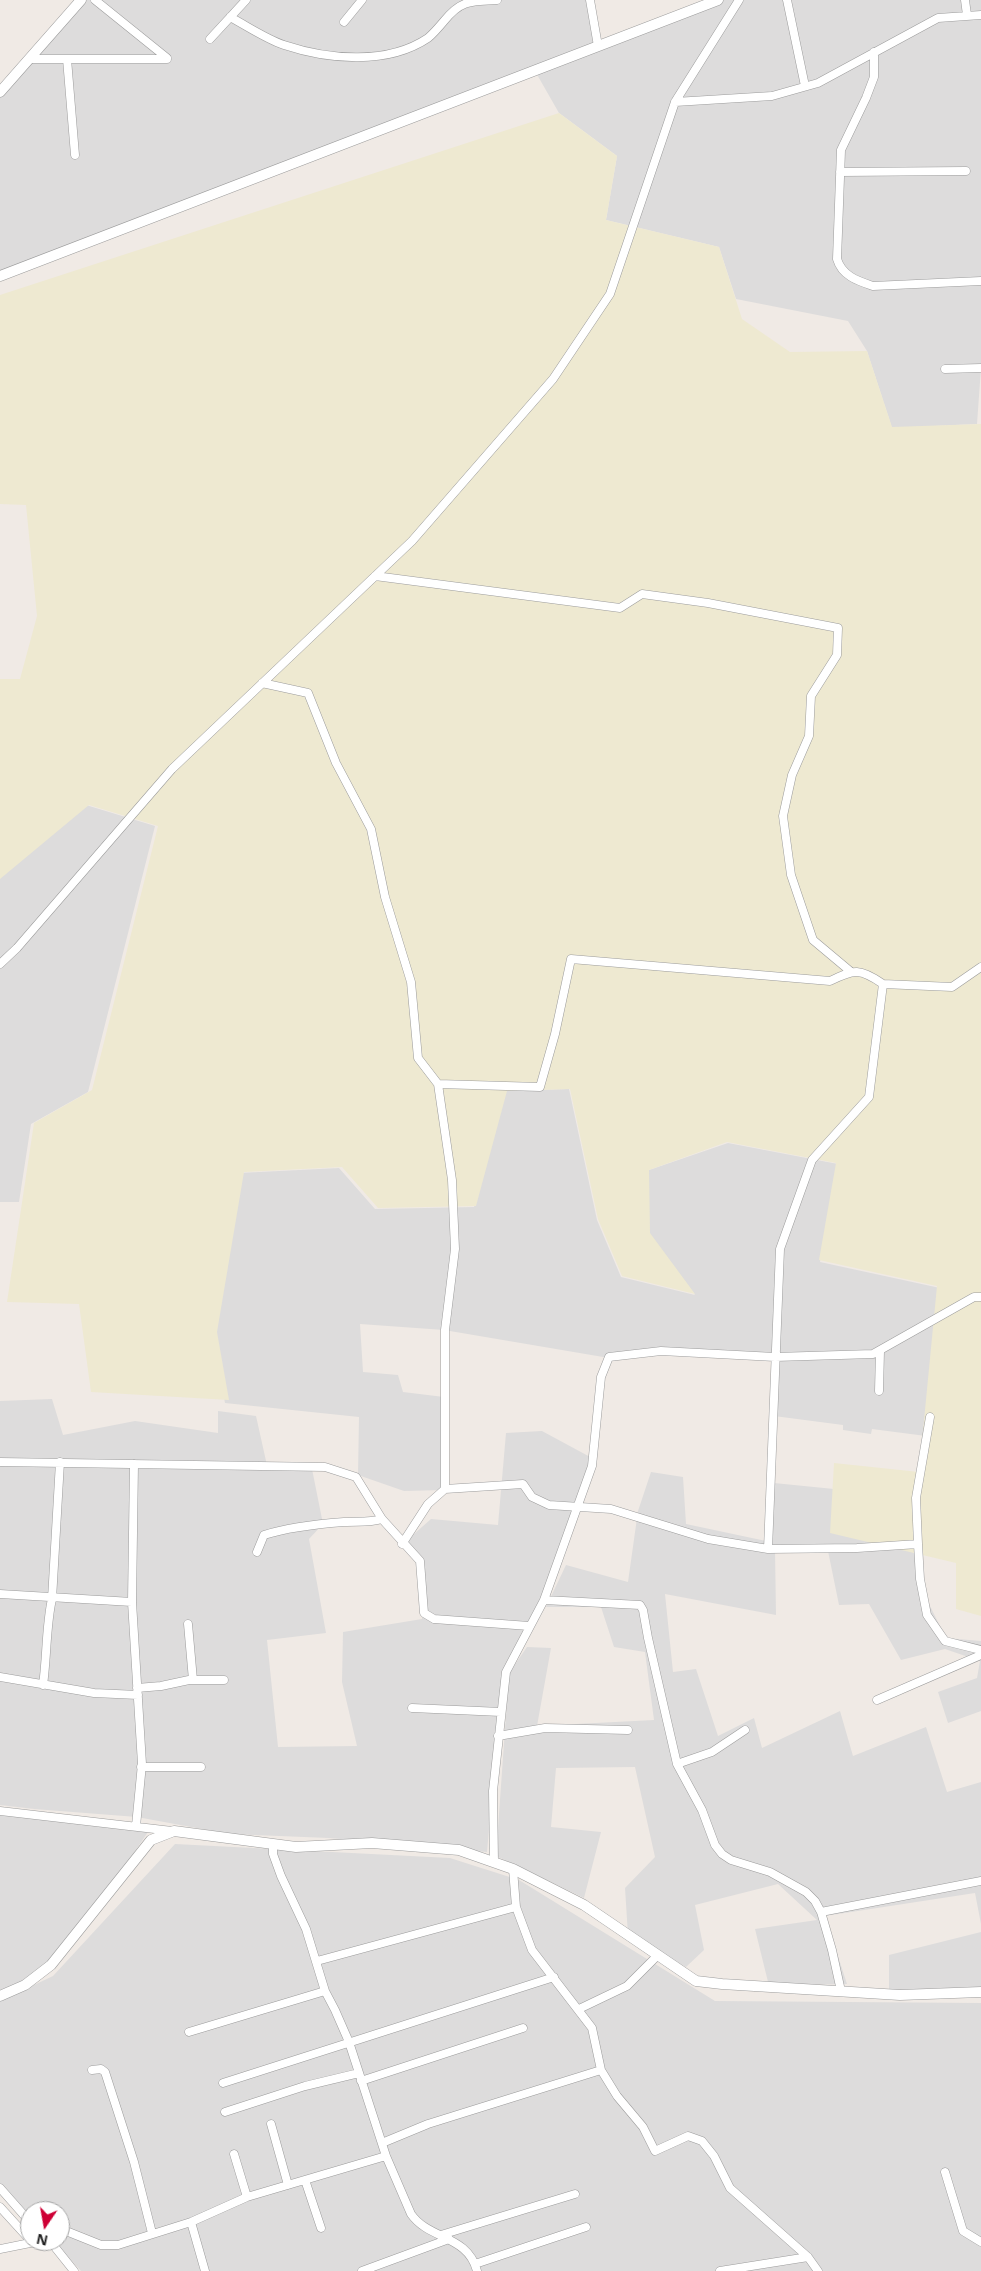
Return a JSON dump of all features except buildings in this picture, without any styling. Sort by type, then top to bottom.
[{"type":"street","points":[[0,92],[81,0]]},
{"type":"street","points":[[29,59],[167,58],[95,0]]},
{"type":"street","points":[[210,39],[246,0]]},
{"type":"street","points":[[344,22],[362,0]]},
{"type":"street","points":[[230,18],[283,45],[336,56],[371,56],[411,48],[431,36],[454,7],[469,1],[497,0]]},
{"type":"street","points":[[590,0],[598,46]]},
{"type":"street","points":[[0,276],[718,0]]},
{"type":"street","points":[[0,964],[17,948],[172,769],[412,541],[552,378],[610,294],[675,102],[739,0]]},
{"type":"street","points":[[786,0],[805,86]]},
{"type":"street","points":[[966,0],[967,15]]},
{"type":"street","points":[[675,102],[772,96],[818,83],[938,18],[981,15]]},
{"type":"street","points":[[874,52],[874,77],[841,150],[837,259],[843,272],[858,281],[873,286],[981,281]]},
{"type":"street","points":[[67,59],[75,155]]},
{"type":"street","points":[[840,172],[966,171]]},
{"type":"street","points":[[945,369],[981,368]]},
{"type":"street","points":[[375,576],[620,608],[642,594],[838,628],[837,655],[811,696],[809,736],[792,775],[783,816],[791,875],[813,940],[850,971],[868,974],[883,984],[952,987],[981,967]]},
{"type":"street","points":[[262,683],[308,692],[336,764],[370,829],[385,897],[411,982],[418,1058],[438,1084],[452,1180],[455,1249],[444,1330],[445,1489]]},
{"type":"street","points":[[438,1084],[540,1087],[555,1034],[571,959],[830,981],[850,971]]},
{"type":"street","points":[[768,1549],[780,1249],[812,1160],[869,1097],[883,984]]},
{"type":"street","points":[[494,1862],[492,1820],[498,1736],[506,1672],[544,1600],[592,1466],[601,1377],[609,1357],[661,1351],[775,1357],[873,1354],[974,1297],[981,1297]]},
{"type":"street","points":[[879,1391],[880,1351]]},
{"type":"street","points":[[930,1416],[916,1498],[920,1579],[927,1615],[946,1641],[981,1650]]},
{"type":"street","points":[[0,1462],[325,1468],[356,1477],[382,1520],[402,1544],[420,1561],[424,1613],[434,1619],[529,1626]]},
{"type":"street","points":[[43,1685],[48,1652],[48,1614],[52,1599],[60,1462]]},
{"type":"street","points":[[134,1464],[132,1602],[141,1767],[136,1826]]},
{"type":"street","points":[[402,1544],[428,1504],[445,1489],[523,1484],[532,1497],[549,1505],[611,1509],[708,1539],[768,1549],[856,1548],[918,1544]]},
{"type":"street","points":[[257,1552],[264,1535],[280,1530],[342,1522],[370,1523],[382,1520]]},
{"type":"street","points":[[0,1594],[52,1599],[132,1602]]},
{"type":"street","points":[[544,1600],[640,1605],[643,1610],[677,1764],[702,1810],[715,1845],[722,1854],[731,1860],[770,1872],[806,1892],[821,1912],[836,1964],[841,1991]]},
{"type":"street","points":[[188,1624],[193,1680]]},
{"type":"street","points":[[877,1700],[981,1655]]},
{"type":"street","points":[[0,1677],[94,1693],[138,1691],[193,1680],[224,1680]]},
{"type":"street","points":[[412,1708],[501,1712]]},
{"type":"street","points":[[498,1736],[544,1728],[628,1730]]},
{"type":"street","points":[[677,1764],[712,1752],[745,1730]]},
{"type":"street","points":[[141,1767],[201,1767]]},
{"type":"street","points":[[0,1811],[136,1826],[296,1847],[372,1843],[459,1850],[513,1869],[584,1905],[696,1981],[900,1994],[981,1992]]},
{"type":"street","points":[[0,1996],[25,1985],[51,1965],[152,1840],[174,1831]]},
{"type":"street","points":[[273,1844],[273,1854],[317,1961],[325,1991],[336,2010],[349,2042],[386,2156],[416,2222],[465,2248],[476,2268],[586,2228]]},
{"type":"street","points":[[513,1869],[516,1907],[532,1950],[592,2028],[600,2070],[616,2096],[643,2127],[654,2151],[688,2136],[702,2141],[714,2156],[730,2188],[808,2257],[818,2271]]},
{"type":"street","points":[[821,1912],[981,1881]]},
{"type":"street","points":[[317,1961],[516,1907]]},
{"type":"street","points":[[579,2009],[627,1986],[658,1955]]},
{"type":"street","points":[[223,2083],[554,1977]]},
{"type":"street","points":[[189,2032],[325,1991]]},
{"type":"street","points":[[225,2112],[305,2086],[360,2077],[523,2028]]},
{"type":"street","points":[[92,2070],[101,2069],[104,2072],[134,2162],[152,2233]]},
{"type":"street","points":[[382,2143],[428,2124],[600,2070]]},
{"type":"street","points":[[271,2124],[288,2185]]},
{"type":"street","points":[[234,2154],[247,2197]]},
{"type":"street","points":[[70,2233],[101,2245],[118,2245],[191,2222],[247,2197],[386,2156]]},
{"type":"street","points":[[944,2172],[963,2231],[981,2242]]},
{"type":"street","points":[[305,2180],[321,2228]]},
{"type":"street","points":[[0,2188],[20,2211]]},
{"type":"street","points":[[442,2235],[575,2194]]},
{"type":"street","points":[[0,2207],[20,2228]]},
{"type":"street","points":[[191,2222],[205,2271]]},
{"type":"street","points":[[362,2271],[449,2239]]},
{"type":"street","points":[[0,2249],[20,2244]]},
{"type":"street","points":[[58,2251],[74,2271]]},
{"type":"street","points":[[720,2271],[808,2257]]},
{"type":"shaded area","points":[[81,0],[593,0],[598,46],[718,0],[981,0],[981,368],[977,424],[892,428],[867,351],[848,321],[736,299],[719,247],[606,220],[617,156],[559,113],[535,71],[0,276],[0,92]]},
{"type":"shaded area","points":[[559,113],[617,156],[606,220],[719,247],[742,319],[790,352],[867,351],[892,427],[981,424],[981,1616],[956,1609],[956,1563],[830,1533],[834,1463],[919,1472],[937,1286],[819,1260],[836,1163],[727,1142],[649,1170],[650,1233],[695,1294],[622,1276],[598,1219],[570,1089],[507,1091],[476,1206],[378,1208],[342,1167],[244,1172],[217,1332],[229,1400],[91,1392],[79,1304],[7,1302],[34,1123],[92,1090],[158,826],[89,805],[0,879],[0,679],[20,679],[37,616],[26,505],[0,504],[0,295]]},
{"type":"shaded area","points":[[86,805],[155,826],[88,1092],[31,1124],[19,1202],[0,1202],[0,877]]},
{"type":"shaded area","points":[[569,1089],[597,1220],[621,1277],[695,1295],[649,1234],[649,1170],[728,1143],[838,1164],[820,1262],[940,1288],[926,1436],[872,1429],[871,1434],[843,1430],[843,1425],[774,1416],[777,1357],[661,1351],[609,1358],[444,1330],[360,1324],[363,1372],[398,1375],[403,1392],[444,1397],[444,1490],[404,1491],[358,1475],[359,1417],[225,1403],[212,1335],[239,1173],[339,1168],[375,1209],[474,1207],[506,1091]]},
{"type":"shaded area","points":[[52,1399],[63,1435],[135,1421],[218,1433],[218,1411],[256,1416],[268,1470],[312,1469],[323,1524],[309,1539],[326,1633],[267,1640],[278,1747],[357,1746],[342,1682],[343,1632],[422,1619],[423,1574],[405,1542],[431,1519],[498,1525],[506,1433],[542,1431],[592,1458],[544,1593],[503,1671],[487,1852],[329,1838],[229,1834],[137,1817],[0,1805],[0,1401]]},
{"type":"shaded area","points":[[651,1472],[683,1477],[686,1524],[766,1541],[774,1483],[844,1490],[919,1475],[924,1594],[946,1638],[981,1641],[981,1711],[948,1723],[938,1692],[977,1678],[980,1661],[945,1649],[901,1660],[869,1604],[839,1605],[828,1551],[775,1550],[776,1615],[665,1594],[673,1672],[696,1669],[718,1736],[754,1718],[762,1748],[840,1711],[853,1756],[926,1727],[947,1792],[981,1782],[981,1924],[975,1893],[825,1916],[847,1984],[769,1986],[755,1929],[817,1920],[778,1884],[695,1905],[704,1950],[686,1967],[628,1935],[625,1888],[655,1857],[635,1767],[556,1768],[551,1827],[601,1832],[584,1898],[496,1856],[509,1673],[527,1647],[551,1648],[537,1726],[654,1720],[645,1652],[614,1647],[601,1607],[546,1607],[566,1565],[628,1582],[638,1511]]},
{"type":"shaded area","points":[[0,1813],[150,1829],[119,1875],[46,1965],[23,1981],[0,1991]]},
{"type":"shaded area","points":[[175,1844],[450,1858],[519,1880],[715,2001],[981,2003],[981,2271],[81,2271],[62,2251],[70,2251],[70,2201],[20,2201],[20,2206],[0,2185],[0,2001],[53,1976]]},
{"type":"shaded area","points":[[981,1932],[981,1991],[889,1994],[889,1955]]}]
